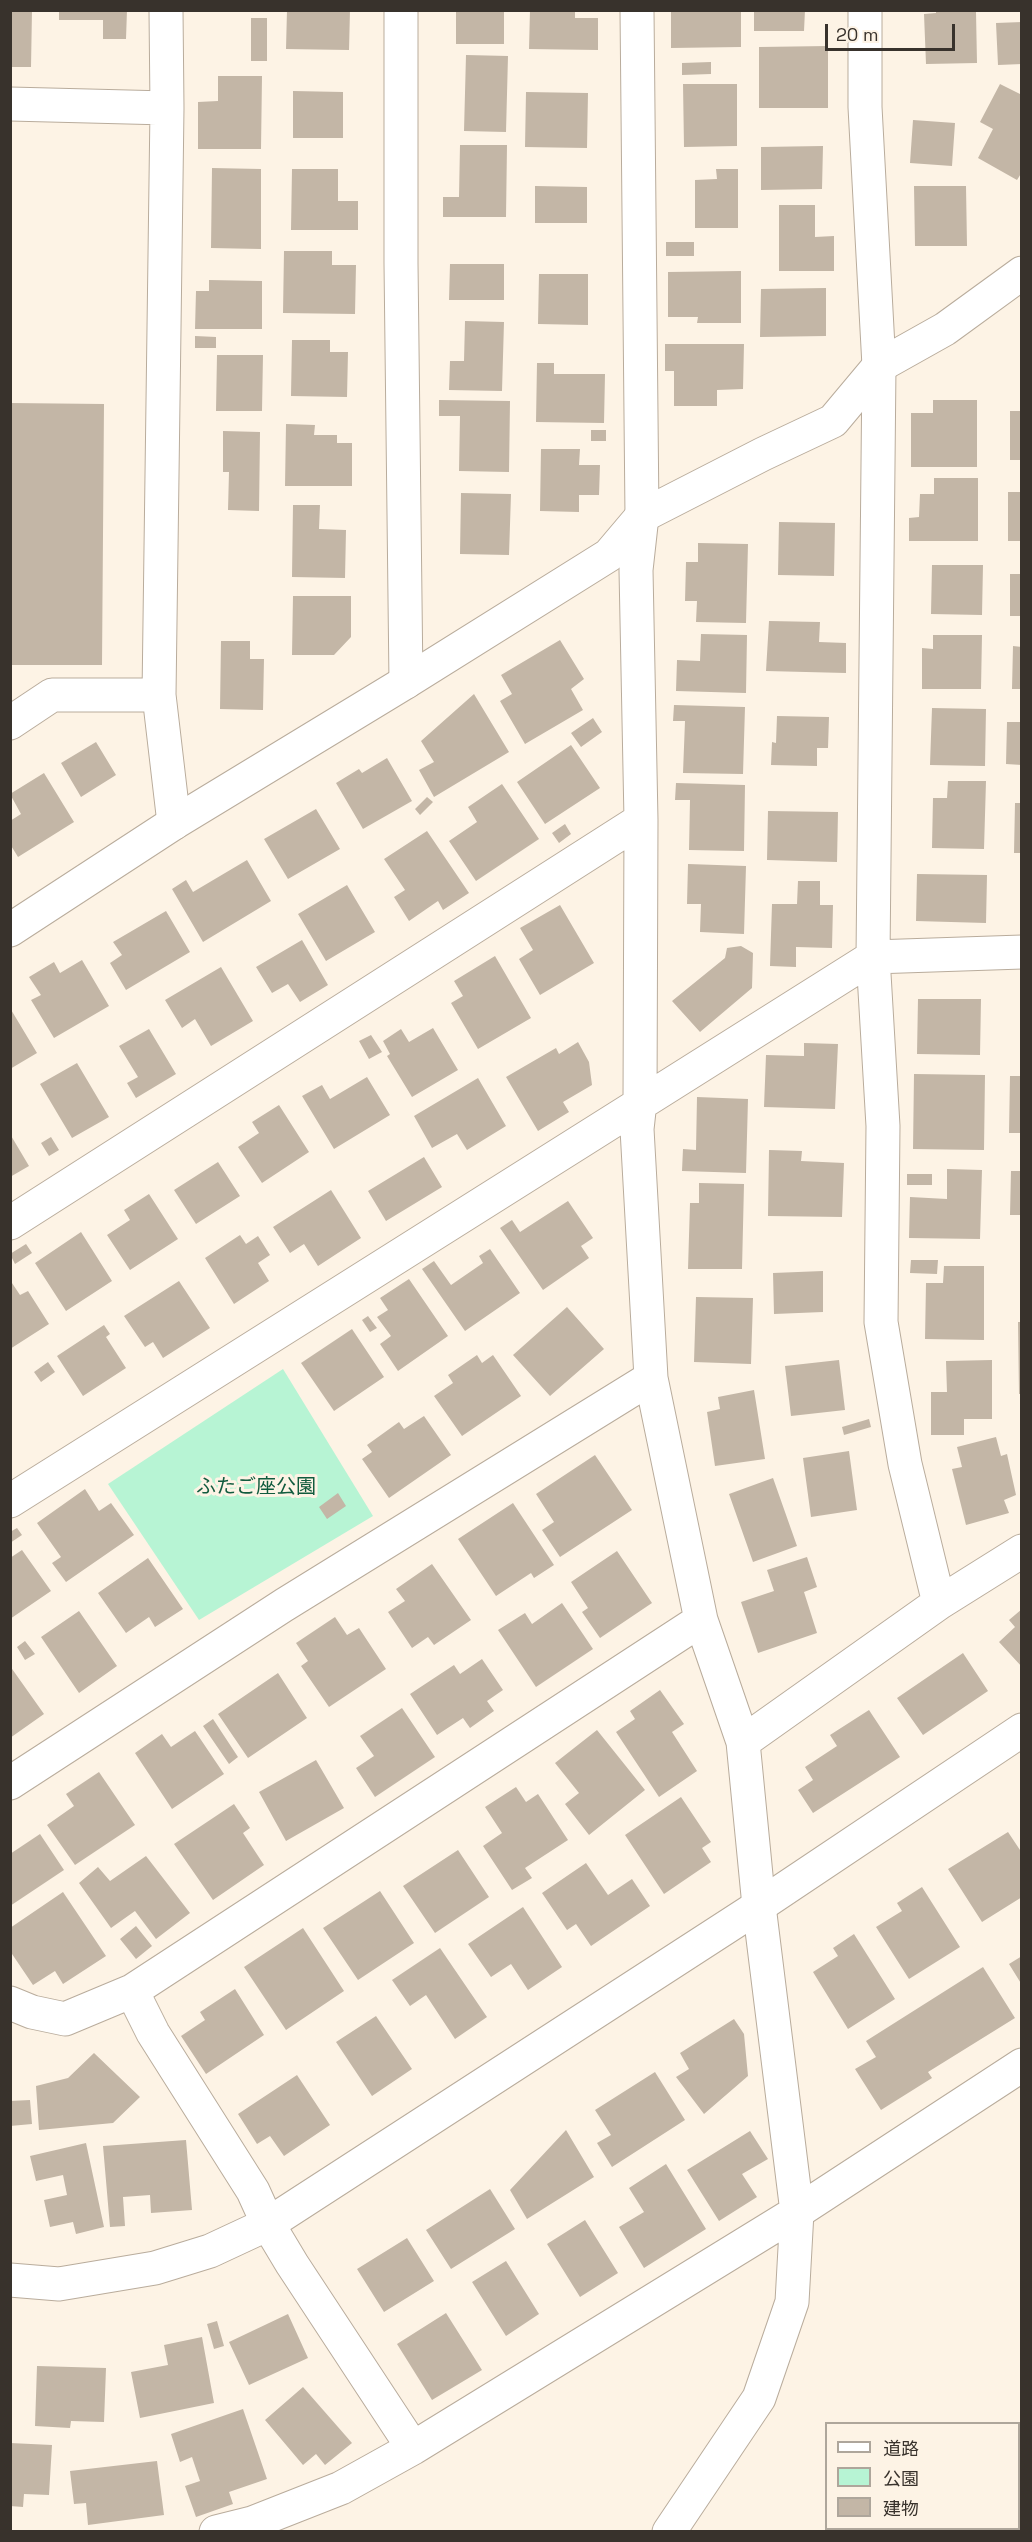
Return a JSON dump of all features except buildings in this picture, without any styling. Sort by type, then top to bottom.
[{"type":"street","points":[[166,10],[167,108],[159,695],[174,823]]},
{"type":"street","points":[[401,10],[401,263],[406,682]]},
{"type":"street","points":[[637,10],[642,516],[636,570],[641,820],[640,1102],[637,1129],[651,1378],[701,1620],[743,1742],[759,1906],[797,2212],[792,2302],[759,2398],[669,2532]]},
{"type":"street","points":[[866,10],[865,107],[879,366],[873,957],[883,1126],[881,1322],[905,1464],[939,1603]]},
{"type":"street","points":[[10,104],[167,108]]},
{"type":"street","points":[[10,930],[174,823],[609,555],[642,516],[833,421],[879,366],[945,329],[1022,273]]},
{"type":"street","points":[[10,723],[52,695],[159,695]]},
{"type":"street","points":[[10,1223],[641,820]]},
{"type":"street","points":[[10,1501],[873,957],[1022,952]]},
{"type":"street","points":[[10,1783],[284,1605],[651,1378]]},
{"type":"street","points":[[743,1742],[939,1603],[1022,1551]]},
{"type":"street","points":[[10,2003],[32,2012],[65,2019],[132,1991],[701,1620]]},
{"type":"street","points":[[10,2280],[59,2284],[155,2268],[210,2251],[268,2224],[759,1906],[1022,1731]]},
{"type":"street","points":[[132,1991],[153,2034],[253,2191],[268,2224],[298,2274],[413,2448]]},
{"type":"street","points":[[216,2532],[252,2523],[341,2488],[413,2448],[797,2212],[1020,2070]]},
{"type":"green space","name":"ふたご座公園","points":[[283,1369],[373,1516],[199,1620],[108,1484]]}]
